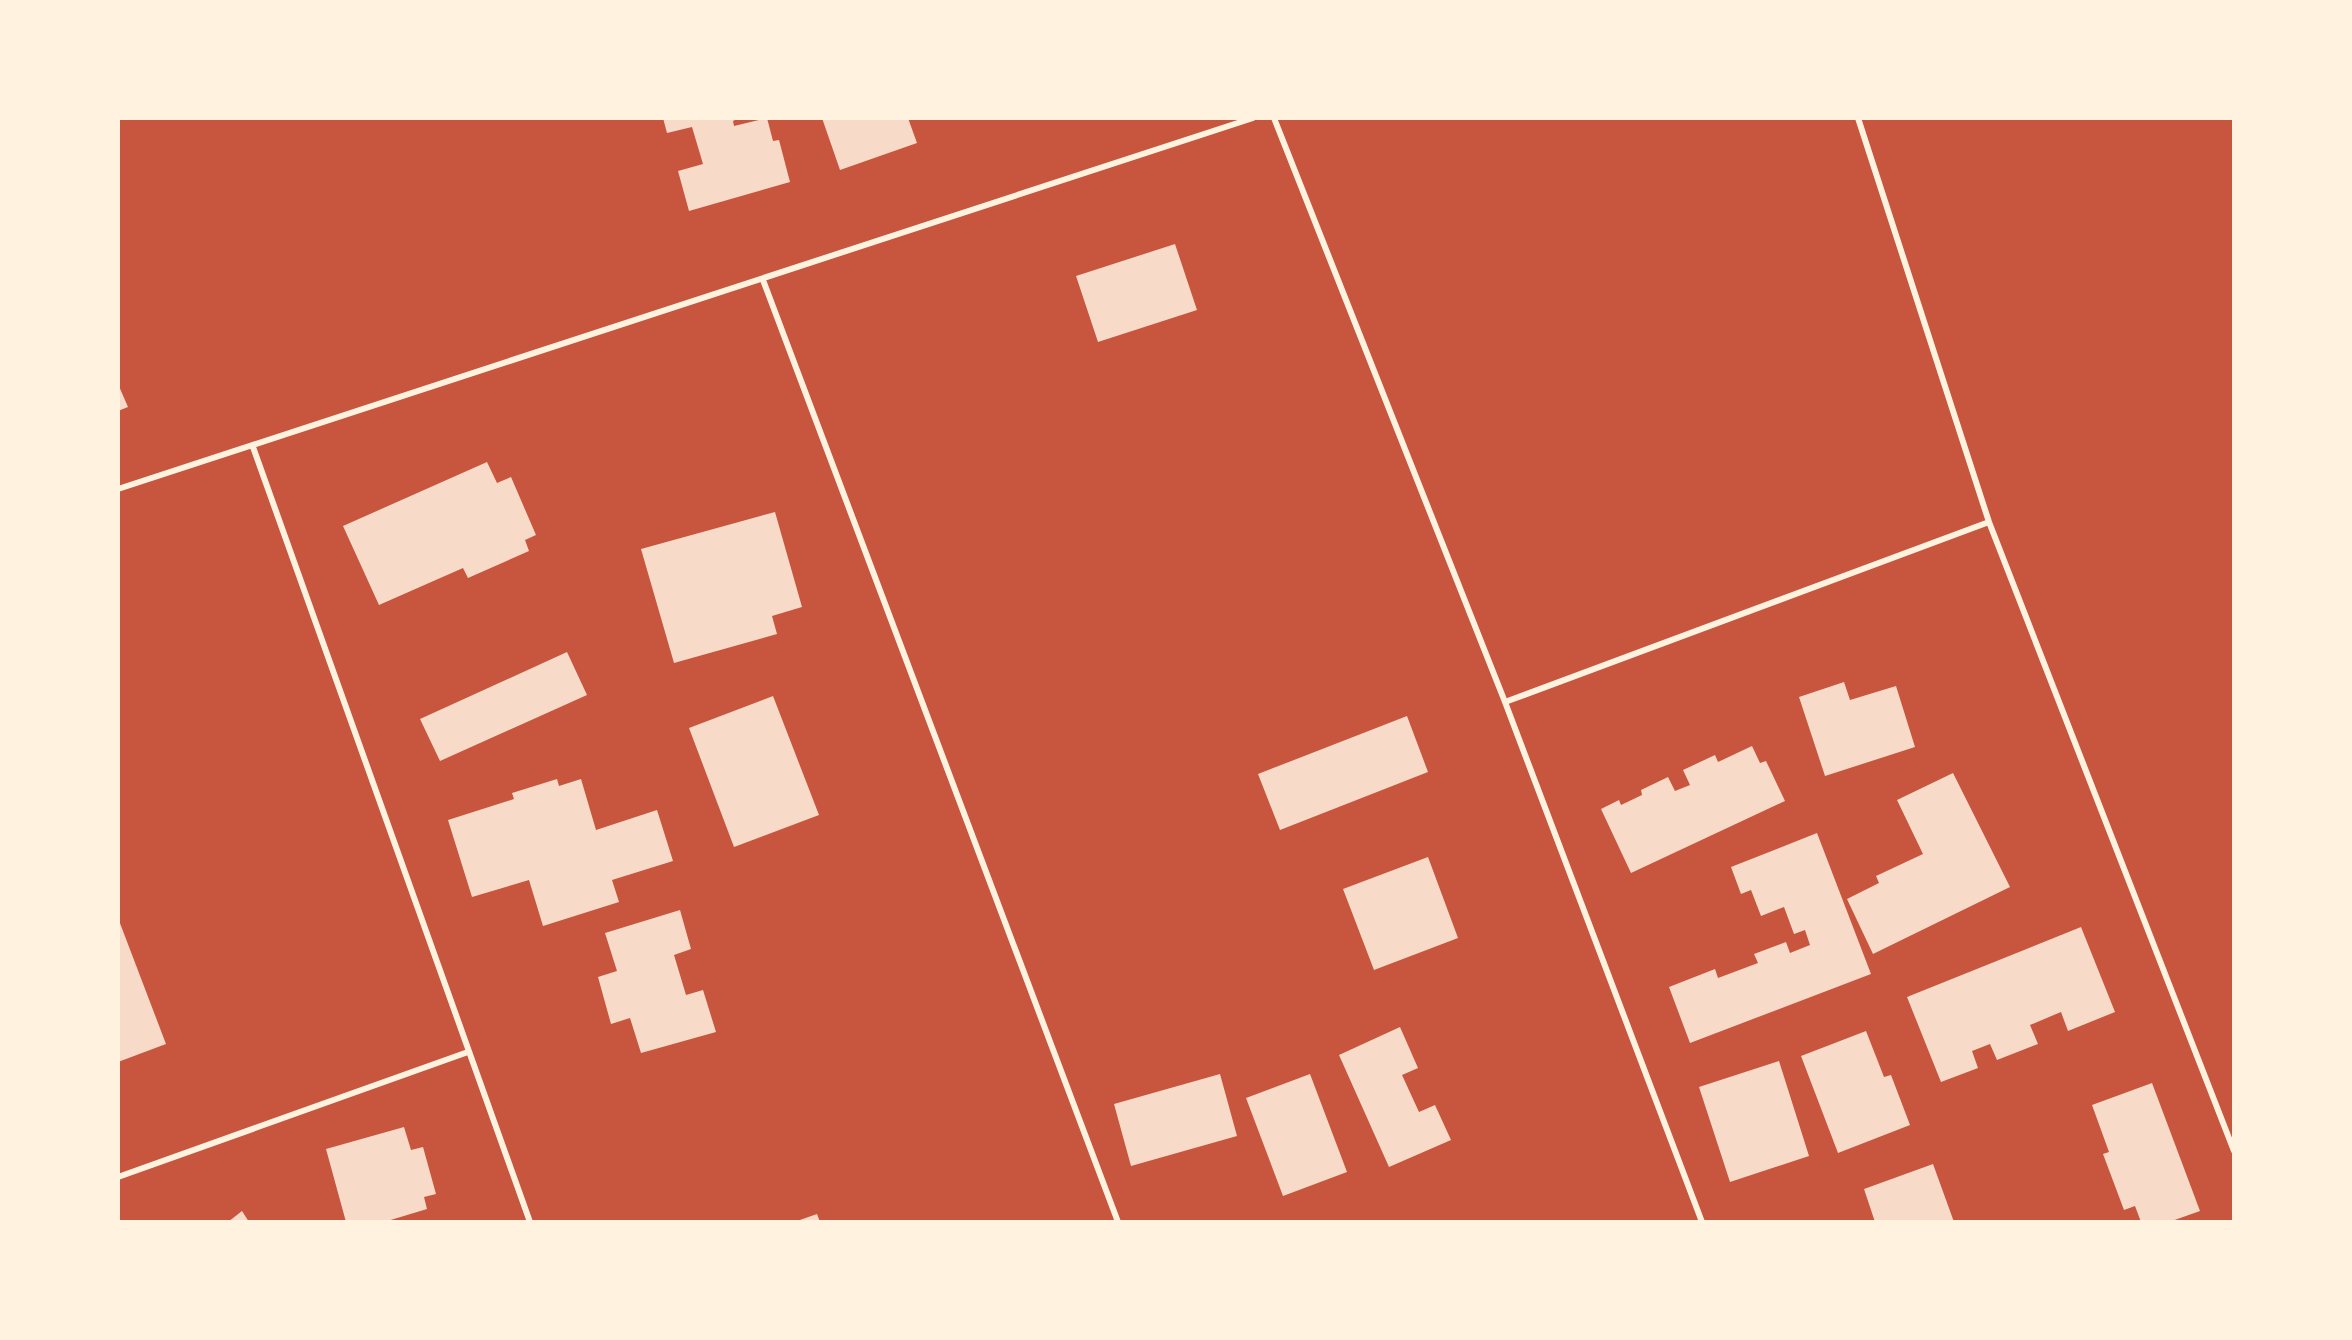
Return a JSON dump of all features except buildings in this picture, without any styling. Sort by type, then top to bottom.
[{"type":"street","points":[[118,489],[253,447],[1253,118]]},
{"type":"street","points":[[1274,118],[1505,702],[1702,1221]]},
{"type":"street","points":[[1858,118],[1989,522],[2234,1151]]},
{"type":"street","points":[[763,280],[1118,1221]]},
{"type":"street","points":[[253,447],[530,1221]]},
{"type":"street","points":[[1505,702],[1989,522]]},
{"type":"street","points":[[118,1177],[468,1052]]}]
